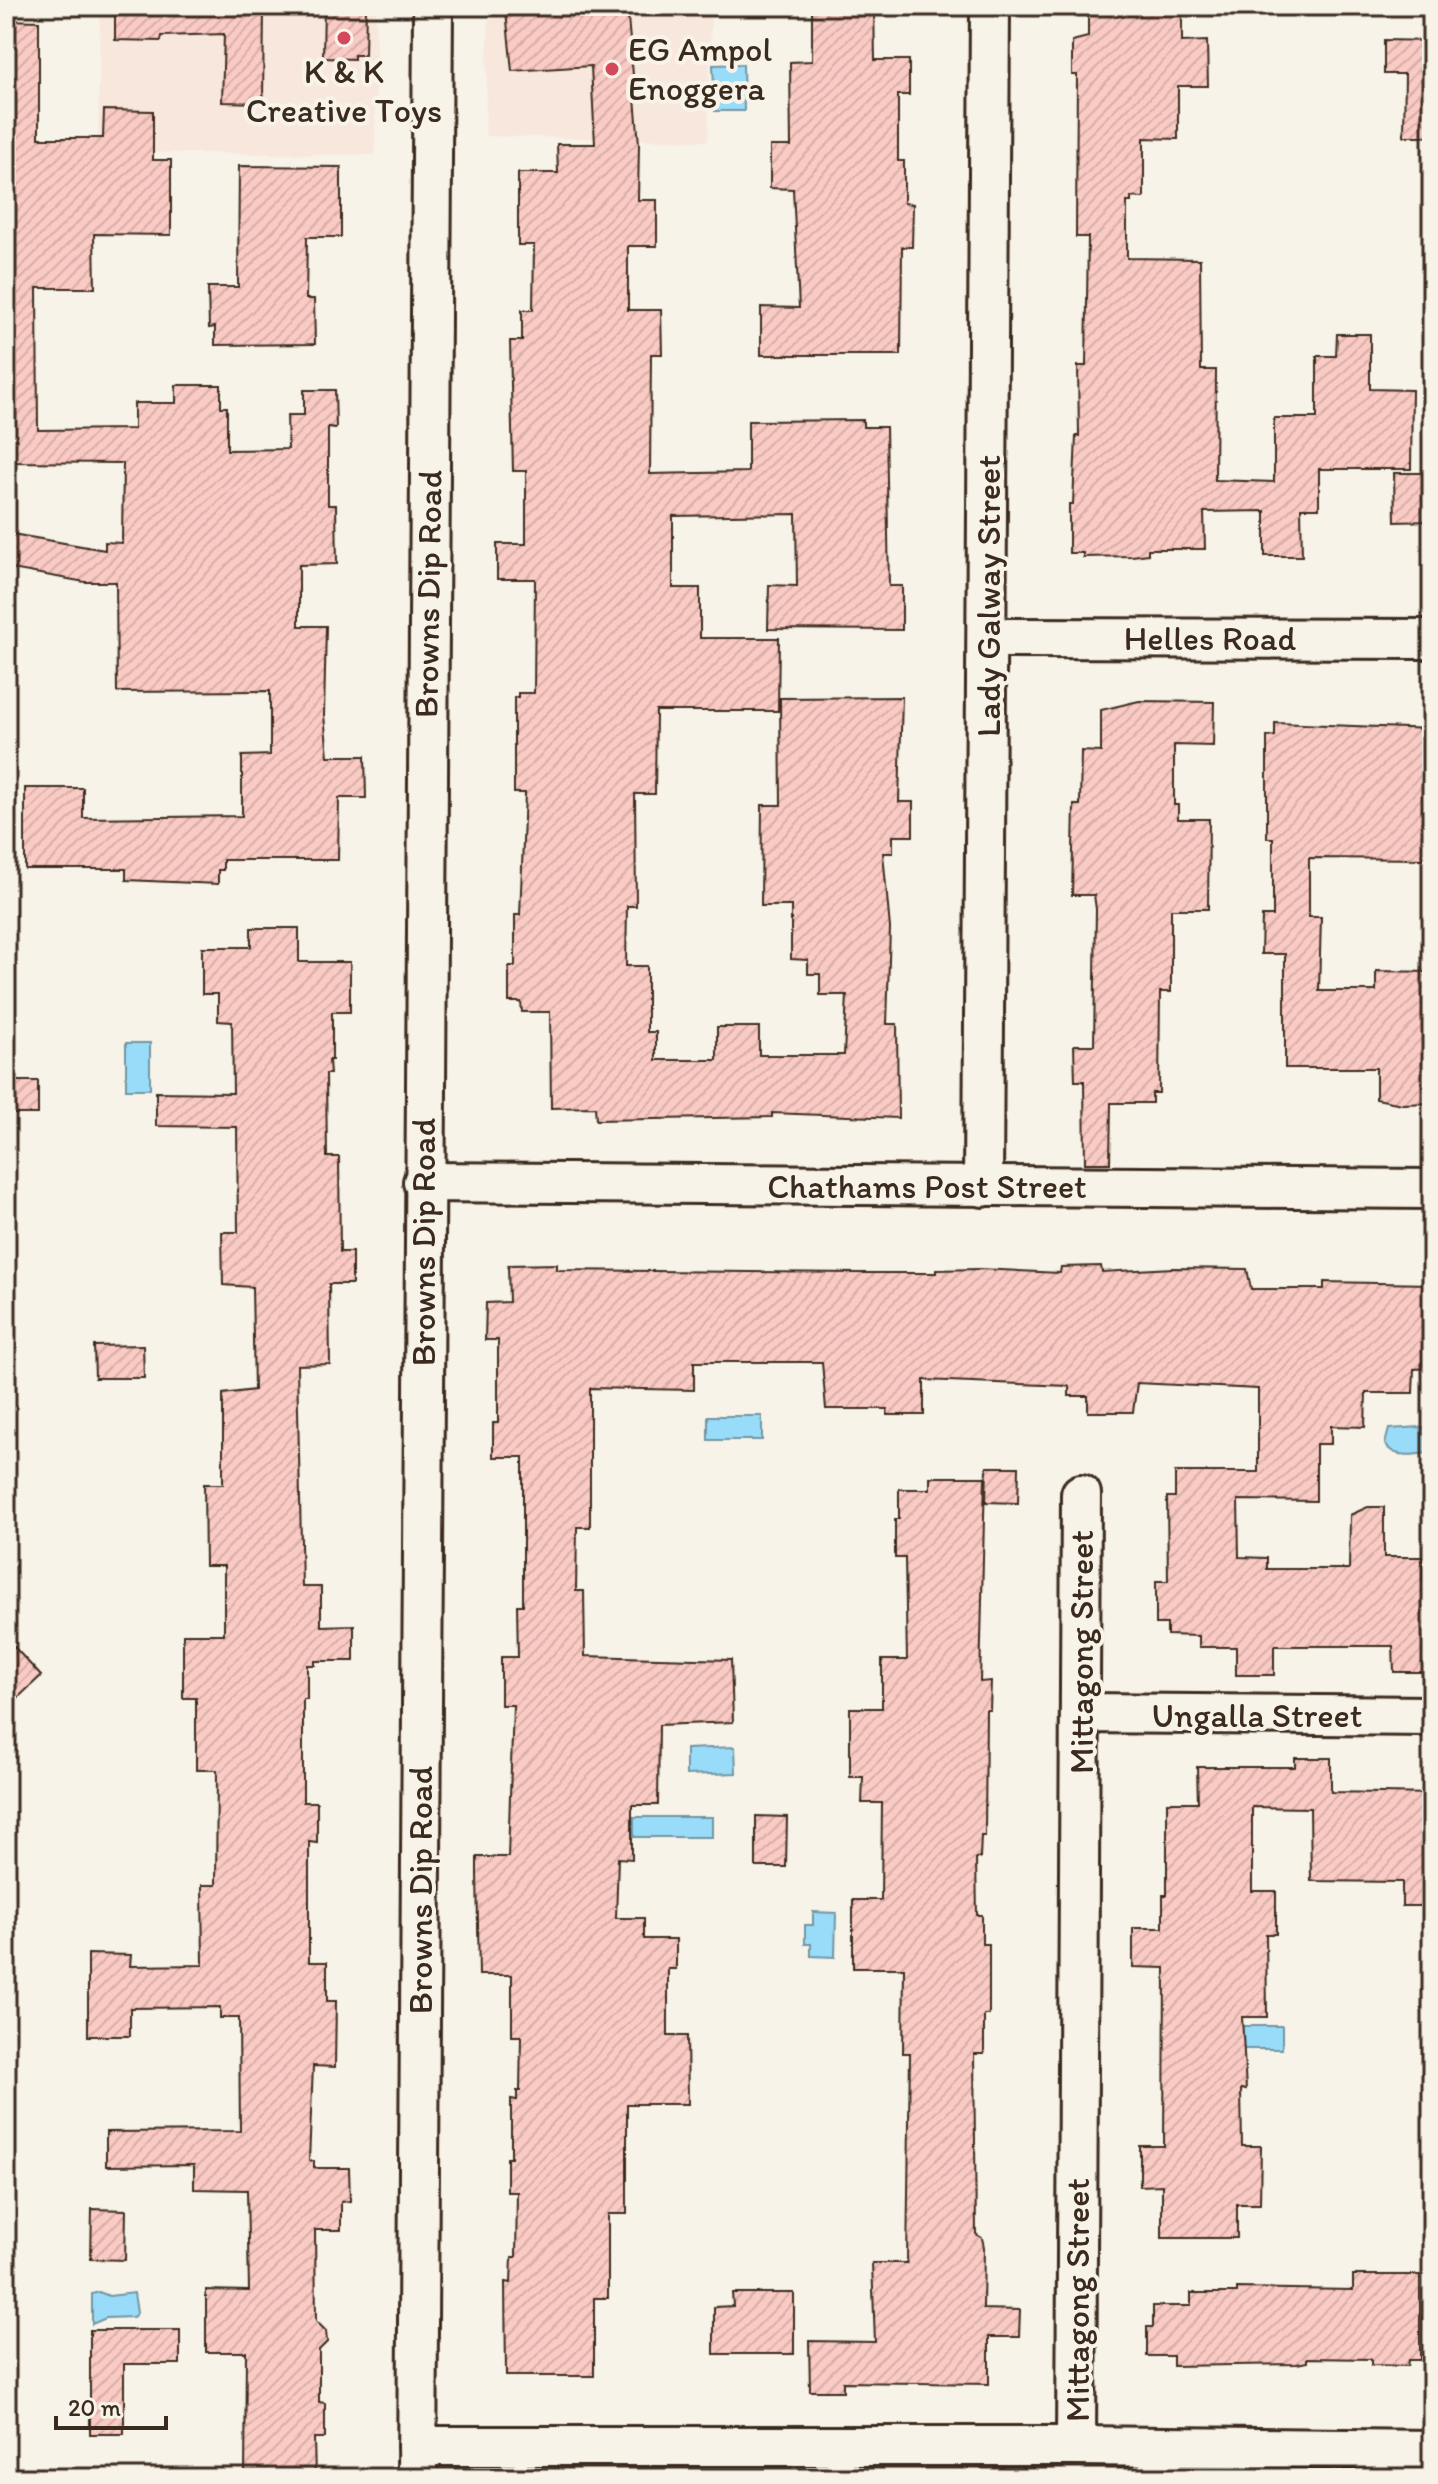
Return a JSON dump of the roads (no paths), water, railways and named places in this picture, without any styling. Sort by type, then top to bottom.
[{"type":"street","name":"Browns Dip Road","points":[[417,2462],[433,6]]},
{"type":"street","name":"Lady Galway Street","points":[[983,1187],[990,6]]},
{"type":"street","name":"Helles Road","points":[[988,638],[1432,639]]},
{"type":"street","name":"Chathams Post Street","points":[[423,1182],[1432,1189]]},
{"type":"street","name":"Mittagong Street","points":[[417,2462],[1076,2446],[1081,1494]]},
{"type":"street","name":"Ungalla Street","points":[[1081,1713],[1432,1716]]},
{"type":"street","points":[[1076,2446],[1432,2450]]},
{"type":"water","points":[[743,64],[744,111],[715,111],[713,65]]},
{"type":"water","points":[[1425,221],[1432,221],[1432,280],[1426,280]]},
{"type":"water","points":[[126,1043],[150,1043],[150,1089],[126,1089]]},
{"type":"water","points":[[708,1416],[762,1416],[762,1440],[708,1440]]},
{"type":"water","points":[[1421,1427],[1432,1430],[1432,1453],[1400,1454],[1385,1444],[1389,1429]]},
{"type":"water","points":[[735,1747],[736,1773],[686,1775],[686,1749]]},
{"type":"water","points":[[634,1817],[712,1817],[712,1837],[634,1837]]},
{"type":"water","points":[[813,1912],[836,1913],[835,1957],[811,1956],[811,1944],[805,1944],[805,1925],[813,1925]]},
{"type":"water","points":[[1235,2026],[1282,2026],[1282,2049],[1235,2049]]},
{"type":"water","points":[[99,2292],[109,2296],[134,2293],[137,2313],[133,2317],[106,2318],[92,2324],[92,2294]]},
{"type":"place","name":"K & K Creative Toys","points":[[344,38]]},
{"type":"place","name":"EG Ampol Enoggera","points":[[612,69]]}]
